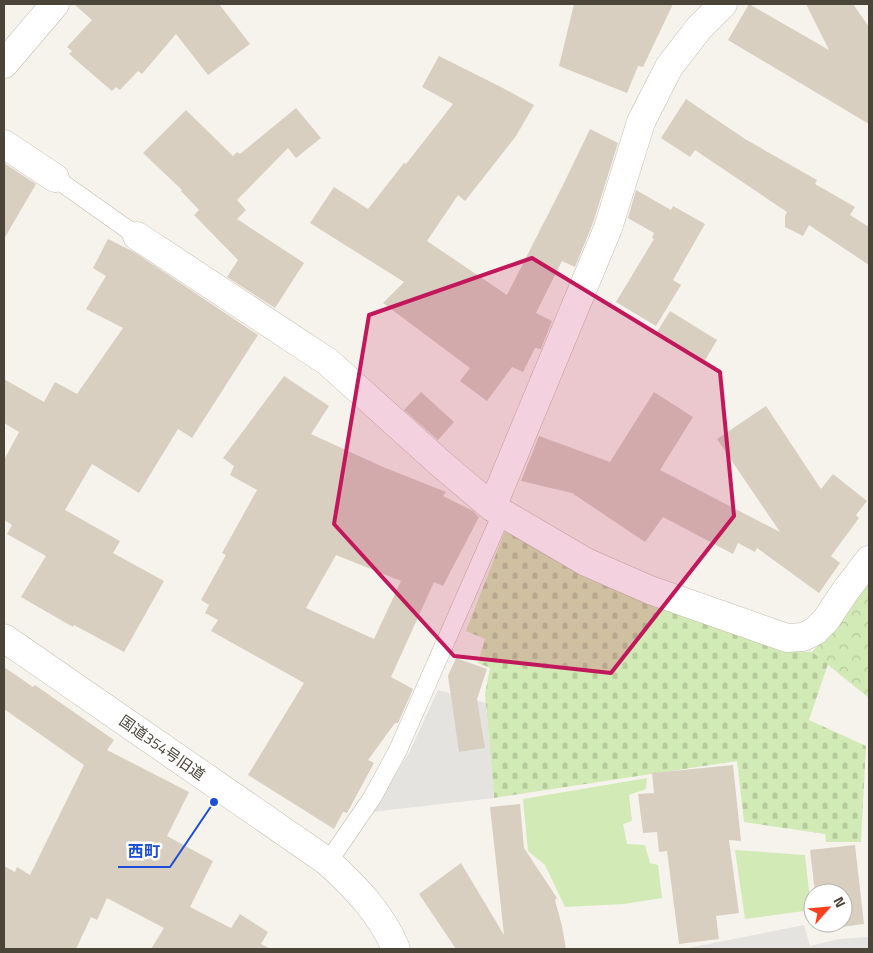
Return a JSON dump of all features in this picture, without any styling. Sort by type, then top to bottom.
[{"type":"street","points":[[4,64],[55,4]]},
{"type":"street","points":[[497,510],[608,228],[641,122],[669,66],[699,28],[723,4]]},
{"type":"street","points":[[4,144],[55,178]]},
{"type":"street","points":[[137,236],[328,362],[440,463],[497,510],[586,562],[650,590],[787,638],[803,637],[815,631],[826,620],[869,560]]},
{"type":"street","name":"国道354号旧道","points":[[4,638],[328,862],[356,888],[376,912],[396,949]]},
{"type":"lane","points":[[55,178],[137,236]]},
{"type":"lane","points":[[328,862],[372,798],[398,750],[497,510]]},
{"type":"highlighted area","points":[[532,258],[720,372],[734,516],[611,673],[454,656],[334,524],[369,315]]},
{"type":"green space","points":[[505,531],[597,580],[792,651],[812,652],[828,664],[809,720],[866,746],[861,842],[826,842],[825,834],[744,822],[737,761],[494,798],[485,694],[490,668],[478,663],[485,639],[466,631]]},
{"type":"green space","points":[[869,579],[869,698],[812,652],[832,631]]},
{"type":"green space","points":[[647,778],[646,789],[629,795],[632,821],[623,824],[627,844],[645,845],[650,863],[658,865],[662,898],[624,904],[565,907],[545,865],[528,851],[523,799]]},
{"type":"green space","points":[[735,850],[805,855],[808,883],[803,883],[803,911],[745,919]]},
{"type":"shaded area","points":[[438,690],[486,703],[494,798],[372,812],[410,751]]},
{"type":"shaded area","points":[[803,925],[803,933],[806,933],[810,946],[839,939],[869,937],[869,949],[683,949]]},
{"type":"building","points":[[74,4],[219,4],[250,44],[208,75],[176,34],[142,74],[138,71],[120,90],[116,87],[112,91],[69,54],[72,51],[67,47],[92,20]]},
{"type":"building","points":[[574,4],[673,4],[643,67],[638,66],[627,93],[559,66]]},
{"type":"building","points":[[749,4],[829,50],[806,4],[853,4],[869,27],[869,124],[728,40]]},
{"type":"building","points":[[439,56],[534,105],[516,136],[465,201],[458,195],[427,241],[507,295],[590,129],[618,143],[593,223],[575,267],[562,261],[536,313],[552,321],[541,349],[535,348],[523,372],[512,367],[487,401],[460,381],[470,368],[383,303],[404,282],[310,223],[334,187],[368,209],[453,104],[422,87]]},
{"type":"building","points":[[686,99],[745,139],[817,180],[815,184],[855,207],[850,215],[869,227],[869,265],[809,225],[803,236],[785,227],[787,212],[695,150],[690,157],[661,138]]},
{"type":"building","points":[[296,108],[321,138],[296,158],[288,148],[237,200],[246,210],[237,219],[304,263],[275,308],[227,277],[238,260],[194,215],[199,210],[182,190],[143,153],[186,110],[233,156],[237,152],[240,154]]},
{"type":"building","points":[[4,163],[36,184],[4,239]]},
{"type":"building","points":[[636,190],[671,210],[673,206],[705,224],[673,280],[681,285],[656,326],[616,302],[654,239],[652,238],[654,233],[628,218]]},
{"type":"building","points":[[108,239],[134,252],[258,335],[192,438],[178,429],[139,493],[92,464],[65,510],[120,541],[113,553],[164,581],[124,652],[74,625],[73,627],[21,597],[46,556],[7,534],[12,525],[4,520],[4,460],[19,432],[4,423],[4,379],[44,402],[55,382],[77,394],[123,328],[86,309],[106,276],[93,268]]},
{"type":"building","points":[[670,311],[717,340],[704,362],[657,332]]},
{"type":"building","points":[[284,376],[329,406],[311,434],[383,467],[446,492],[443,496],[473,511],[479,517],[443,586],[434,582],[391,677],[413,689],[398,723],[395,723],[368,760],[374,763],[347,813],[343,812],[334,829],[248,775],[304,683],[211,631],[218,620],[205,613],[209,605],[201,600],[226,555],[222,553],[257,490],[230,475],[234,466],[223,458]],"holes":[[[336,555],[401,581],[374,639],[306,608]]]},
{"type":"building","points":[[421,392],[454,422],[438,440],[404,410]]},
{"type":"building","points":[[654,392],[693,417],[660,470],[780,532],[717,439],[766,406],[821,489],[833,474],[867,501],[856,515],[859,518],[831,556],[840,563],[819,593],[757,548],[755,552],[738,543],[733,554],[663,517],[645,542],[572,493],[521,481],[539,436],[610,462]]},
{"type":"building","points":[[456,658],[487,669],[477,699],[485,748],[459,752],[448,676]]},
{"type":"building","points":[[4,667],[33,687],[35,685],[114,740],[107,750],[189,792],[167,836],[213,861],[190,907],[231,928],[240,914],[268,932],[261,944],[271,949],[151,949],[164,928],[107,898],[97,920],[91,917],[76,949],[4,949],[4,866],[15,872],[17,867],[30,875],[84,765],[4,709]]},
{"type":"building","points":[[733,765],[741,841],[729,840],[739,913],[716,916],[719,939],[679,944],[667,851],[659,852],[657,832],[643,833],[638,794],[654,793],[652,773]]},
{"type":"building","points":[[520,804],[524,848],[557,898],[555,900],[566,949],[456,949],[419,894],[461,863],[504,935],[490,807]]},
{"type":"building","points":[[855,845],[864,924],[853,925],[853,883],[814,883],[810,850]]},
{"type":"place","name":"西町","points":[[214,802]]}]
